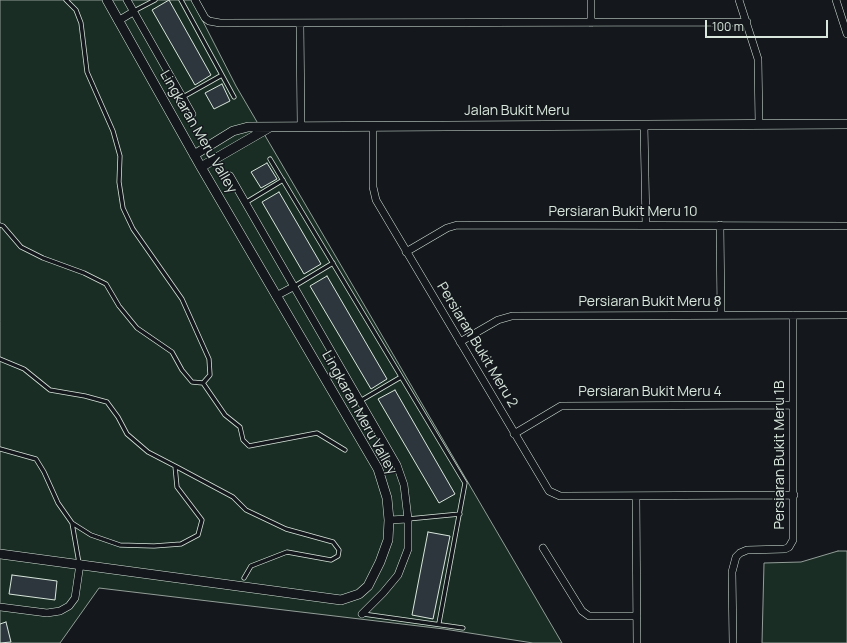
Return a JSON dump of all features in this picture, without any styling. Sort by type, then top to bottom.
[{"type":"street","name":"Lingkaran Meru Valley","points":[[0,554],[324,599],[346,600],[359,594],[368,586],[385,550],[389,520],[385,490],[378,469],[194,155],[106,0]]},
{"type":"street","points":[[127,0],[192,114]]},
{"type":"street","points":[[195,0],[205,18],[214,23],[747,22]]},
{"type":"street","points":[[591,0],[591,23]]},
{"type":"street","points":[[739,0],[758,59],[759,124]]},
{"type":"street","points":[[836,0],[847,34]]},
{"type":"street","points":[[118,21],[133,12]]},
{"type":"street","points":[[300,23],[301,126]]},
{"type":"street","name":"Jalan Bukit Meru","points":[[194,155],[241,128],[271,126],[847,124]]},
{"type":"street","points":[[644,125],[646,225]]},
{"type":"street","points":[[201,167],[271,126]]},
{"type":"street","name":"Persiaran Bukit Meru 2","points":[[373,126],[374,195],[545,487],[554,494],[566,496],[794,495]]},
{"type":"street","points":[[230,176],[401,475],[408,519],[408,549],[398,575],[362,614]]},
{"type":"street","points":[[720,225],[720,315]]},
{"type":"street","name":"Persiaran Bukit Meru 10","points":[[406,252],[448,228],[457,226],[847,226]]},
{"type":"street","points":[[276,296],[293,287]]},
{"type":"street","name":"Persiaran Bukit Meru 1B","points":[[733,643],[733,564],[740,553],[748,550],[780,550],[789,548],[792,544],[794,536],[793,315]]},
{"type":"street","name":"Persiaran Bukit Meru 8","points":[[460,342],[498,320],[512,316],[847,315]]},
{"type":"street","name":"Persiaran Bukit Meru 4","points":[[514,434],[560,406],[793,405]]},
{"type":"street","points":[[636,496],[637,643]]},
{"type":"street","points":[[389,520],[408,519]]},
{"type":"street","points":[[543,548],[582,610],[589,616],[637,616]]},
{"type":"street","points":[[0,607],[47,612],[60,611],[69,606],[75,598],[80,564]]},
{"type":"lane","points":[[66,0],[76,10],[81,23],[87,72],[113,130],[120,156],[119,182],[123,208],[133,229],[182,299],[210,359],[210,375],[203,383]]},
{"type":"lane","points":[[133,12],[155,0]]},
{"type":"lane","points":[[181,0],[234,97]]},
{"type":"lane","points":[[182,97],[222,75]]},
{"type":"lane","points":[[270,159],[465,483],[439,623]]},
{"type":"lane","points":[[245,203],[283,180]]},
{"type":"lane","points":[[0,225],[3,226],[21,247],[43,258],[84,273],[106,284],[119,306],[137,328],[172,352],[182,370],[192,382],[203,383]]},
{"type":"lane","points":[[293,287],[333,263]]},
{"type":"lane","points":[[0,359],[24,369],[50,390],[85,396],[107,402],[118,417],[126,434],[148,452],[233,497],[246,510],[286,529],[333,542],[339,550],[338,556],[331,560],[287,552],[250,566],[244,578]]},
{"type":"lane","points":[[360,402],[402,377]]},
{"type":"lane","points":[[203,383],[225,416],[240,427],[243,440],[248,446],[317,433],[345,450]]},
{"type":"lane","points":[[0,449],[36,459],[44,472],[58,503],[72,523],[91,535],[120,545],[154,546],[181,544],[198,535],[202,520],[177,487],[175,466]]},
{"type":"lane","points":[[408,519],[460,514]]},
{"type":"lane","points":[[72,523],[80,564]]},
{"type":"lane","points":[[362,614],[439,623],[463,628]]},
{"type":"green space","points":[[0,0],[192,0],[236,86],[562,643],[533,643],[444,629],[99,588],[60,643],[0,643]]},
{"type":"green space","points":[[838,551],[847,551],[847,643],[762,643],[764,563],[801,562]]},
{"type":"building","points":[[169,0],[211,75],[195,85],[152,10]]},
{"type":"building","points":[[222,84],[230,101],[214,109],[205,93]]},
{"type":"building","points":[[267,163],[277,179],[261,188],[251,172]]},
{"type":"building","points":[[279,192],[321,264],[304,274],[262,202]]},
{"type":"building","points":[[327,276],[387,379],[371,389],[310,286]]},
{"type":"building","points":[[395,390],[455,494],[439,503],[378,399]]},
{"type":"building","points":[[428,532],[450,536],[433,619],[412,615]]},
{"type":"building","points":[[12,575],[57,581],[55,600],[9,594]]},
{"type":"building","points":[[6,622],[11,642],[0,643],[0,624]]}]
